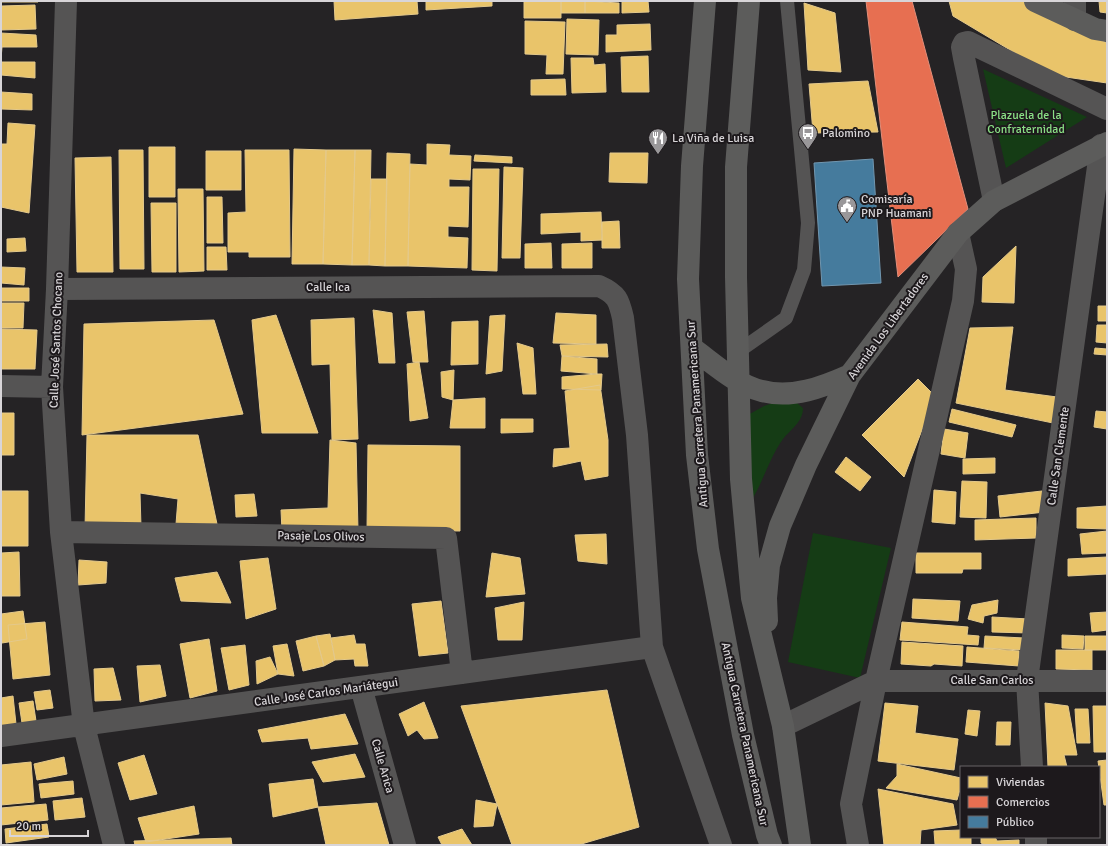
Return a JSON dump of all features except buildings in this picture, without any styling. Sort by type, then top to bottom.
[{"type":"highway","name":"Antigua Carretera Panamericana Sur","points":[[705,1],[692,166],[688,279],[697,455],[708,549],[743,735],[766,835],[771,845]]},
{"type":"highway","points":[[749,1],[736,167],[736,277],[740,382],[741,479],[752,598],[768,659],[782,726],[800,845]]},
{"type":"highway","points":[[1035,1],[1075,10],[1095,29],[1107,31]]},
{"type":"highway","name":"Avenida Los Libertadores","points":[[768,659],[766,598],[769,565],[780,526],[806,465],[850,375],[958,233],[994,201],[1104,144]]},
{"type":"highway","points":[[692,348],[740,382],[762,391],[796,393],[825,386],[850,375]]},
{"type":"street","name":"Calle José Santos Chocano","points":[[66,1],[57,289],[52,387],[61,532],[84,726],[114,845]]},
{"type":"street","points":[[994,201],[963,52],[964,43],[968,42],[1107,109]]},
{"type":"street","name":"Calle San Clemente","points":[[1032,766],[1027,680],[1104,144]]},
{"type":"street","points":[[858,845],[851,804],[876,681],[963,301],[966,269],[958,233]]},
{"type":"street","name":"Calle Ica","points":[[57,289],[599,286],[610,291],[620,302],[624,318],[637,435],[652,647]]},
{"type":"street","points":[[1,386],[52,387]]},
{"type":"street","name":"Pasaje Los Olivos","points":[[61,532],[446,538],[462,673]]},
{"type":"street","points":[[652,647],[721,845]]},
{"type":"street","name":"Calle José Carlos Mariátegui","points":[[1,736],[84,726],[652,647]]},
{"type":"street","points":[[782,726],[876,681]]},
{"type":"street","name":"Calle San Carlos","points":[[876,681],[1107,681]]},
{"type":"street","name":"Calle Arica","points":[[360,687],[405,845]]},
{"type":"lane","points":[[739,351],[786,318],[804,270],[808,223],[787,1]]},
{"type":"green space","name":"Plazuela de la Confraternidad","points":[[983,69],[1087,117],[1006,168]]},
{"type":"green space","points":[[773,403],[797,403],[803,408],[802,413],[799,421],[778,446],[753,498],[746,416],[764,406]]},
{"type":"green space","points":[[813,533],[891,548],[860,678],[788,662]]},
{"type":"place","name":"Palomino","points":[[808,150]]},
{"type":"place","name":"La Viña de Luisa","points":[[658,155]]},
{"type":"place","name":"Comisaría PNP Huamani","points":[[847,223]]}]
